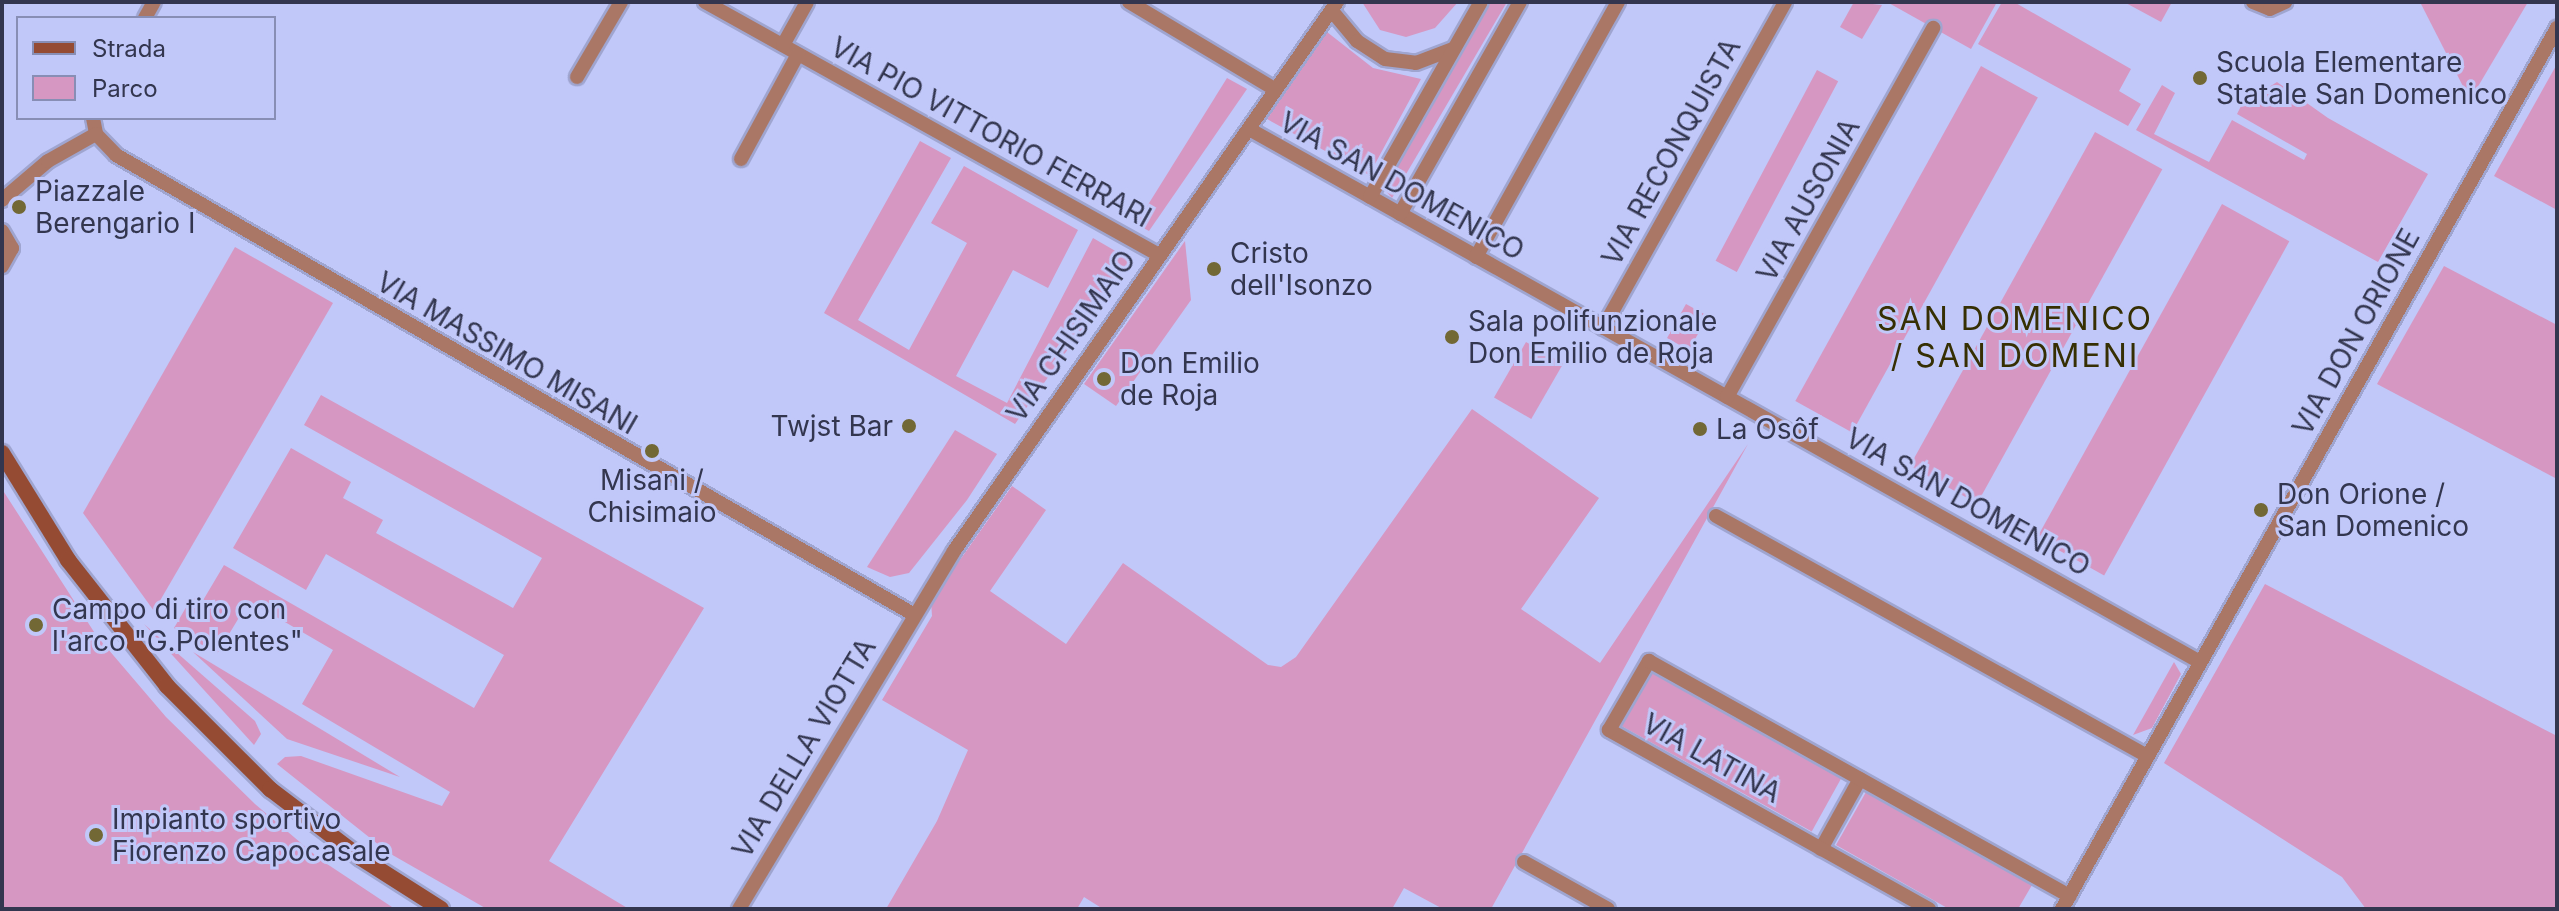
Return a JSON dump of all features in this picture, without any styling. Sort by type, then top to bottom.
[{"type":"street","points":[[577,77],[621,2]]},
{"type":"street","name":"VIA PIO VITTORIO FERRARI","points":[[705,2],[1159,255]]},
{"type":"street","points":[[783,45],[807,2]]},
{"type":"street","points":[[1129,2],[1276,90]]},
{"type":"street","points":[[1370,197],[1481,2]]},
{"type":"street","points":[[1400,214],[1520,2]]},
{"type":"street","points":[[1476,257],[1618,2]]},
{"type":"street","name":"VIA RECONQUISTA","points":[[1603,328],[1785,2]]},
{"type":"street","points":[[2253,2],[2270,9],[2285,2]]},
{"type":"street","points":[[1334,6],[1357,41],[1385,59],[1416,63],[1454,49]]},
{"type":"street","name":"VIA CHISIMAIO","points":[[913,614],[1334,6]]},
{"type":"street","name":"VIA AUSONIA","points":[[1727,397],[1933,28]]},
{"type":"street","name":"VIA DON ORIONE","points":[[2200,662],[2557,28]]},
{"type":"street","name":"VIA PIO VITTORIO FERRARI","points":[[741,159],[798,54]]},
{"type":"street","points":[[2,200],[48,161],[96,134],[93,120]]},
{"type":"street","name":"VIA SAN DOMENICO","points":[[1249,129],[2200,662]]},
{"type":"street","name":"VIA MASSIMO MISANI","points":[[96,134],[116,155],[152,177],[913,614]]},
{"type":"street","points":[[2,231],[12,248],[2,266]]},
{"type":"street","points":[[2,453],[82,580],[187,707],[313,823],[441,909]]},
{"type":"street","points":[[1716,516],[2148,756]]},
{"type":"street","name":"VIA DELLA VIOTTA","points":[[739,909],[913,614]]},
{"type":"street","name":"VIA LATINA","points":[[1929,909],[1609,730],[1649,661],[1860,779],[2066,902],[2200,662]]},
{"type":"street","points":[[1821,849],[1860,779]]},
{"type":"street","points":[[1524,862],[1608,909]]},
{"type":"green space","points":[[1362,2],[1458,2],[1435,28],[1406,37],[1380,30]]},
{"type":"green space","points":[[1488,2],[1507,2],[1392,198],[1384,189]]},
{"type":"green space","points":[[1854,2],[1882,5],[1862,39],[1840,27]]},
{"type":"green space","points":[[1887,2],[1997,2],[1971,49]]},
{"type":"green space","points":[[2002,2],[2014,2],[2131,69],[2119,91],[2141,104],[2128,126],[1978,44]]},
{"type":"green space","points":[[2124,2],[2172,2],[2161,22]]},
{"type":"green space","points":[[2420,2],[2528,2],[2470,100]]},
{"type":"green space","points":[[1327,32],[1373,68],[1421,79],[1369,175],[1267,119]]},
{"type":"green space","points":[[2557,64],[2557,210],[2494,176]]},
{"type":"green space","points":[[1981,66],[2038,98],[1852,432],[1795,401]]},
{"type":"green space","points":[[1817,70],[1838,81],[1737,272],[1716,261]]},
{"type":"green space","points":[[1227,78],[1247,89],[1149,231],[1136,224]]},
{"type":"green space","points":[[2277,82],[2328,118],[2428,174],[2378,262],[2136,130],[2162,85],[2175,93],[2154,134],[2209,162],[2232,120],[2304,160],[2307,154],[2237,114],[2242,104]]},
{"type":"green space","points":[[2095,132],[2162,169],[1977,503],[1910,466]]},
{"type":"green space","points":[[920,141],[951,158],[858,320],[909,350],[967,243],[931,223],[964,166],[1078,230],[1048,288],[1013,270],[956,376],[1007,403],[1093,238],[1131,260],[1015,424],[824,313]]},
{"type":"green space","points":[[2222,204],[2289,241],[2104,575],[2037,538]]},
{"type":"green space","points":[[1185,241],[1191,300],[1116,406],[1084,384]]},
{"type":"green space","points":[[235,247],[333,303],[154,611],[83,513]]},
{"type":"green space","points":[[2444,266],[2557,325],[2557,479],[2377,384]]},
{"type":"green space","points":[[1686,304],[1708,316],[1689,350],[1667,338]]},
{"type":"green space","points":[[1526,342],[1563,364],[1531,419],[1494,397]]},
{"type":"green space","points":[[321,395],[704,608],[549,861],[629,909],[487,909],[389,853],[277,764],[285,757],[301,756],[442,806],[450,792],[302,704],[333,650],[249,601],[217,654],[174,628],[192,597],[202,602],[224,565],[474,708],[504,655],[326,554],[306,590],[233,548],[291,448],[351,482],[343,498],[383,520],[376,533],[513,608],[542,558],[304,425]]},
{"type":"green space","points":[[1472,409],[1599,498],[1521,609],[1600,663],[1748,444],[1491,909],[1443,909],[1404,888],[1392,909],[1103,909],[1084,897],[1077,909],[886,909],[937,821],[968,750],[882,700],[932,616],[931,601],[1012,486],[1046,510],[990,591],[1066,644],[1123,563],[1268,665],[1281,667],[1296,657]]},
{"type":"green space","points":[[955,430],[997,454],[967,500],[909,573],[890,577],[867,567]]},
{"type":"green space","points":[[2,489],[96,635],[166,717],[255,804],[321,860],[395,909],[2,909]]},
{"type":"green space","points":[[2265,584],[2557,736],[2557,909],[2366,909],[2342,877],[2164,763]]},
{"type":"green space","points":[[144,624],[255,721],[261,734],[254,745]]},
{"type":"green space","points":[[193,652],[400,777],[287,739]]},
{"type":"green space","points":[[2174,662],[2181,674],[2152,728],[2133,735]]},
{"type":"green space","points":[[1652,672],[1842,777],[1812,831],[1622,726]]},
{"type":"green space","points":[[1866,792],[2032,885],[2018,909],[1949,909],[1836,845]]},
{"type":"place","name":"Scuola Elementare Statale San Domenico","points":[[2200,78]]},
{"type":"place","name":"Piazzale Berengario I","points":[[19,207]]},
{"type":"place","name":"Cristo dell'Isonzo","points":[[1214,269]]},
{"type":"place","name":"Sala polifunzionale Don Emilio de Roja","points":[[1452,337]]},
{"type":"place","name":"Don Emilio de Roja","points":[[1104,379]]},
{"type":"place","name":"Twjst Bar","points":[[909,426]]},
{"type":"place","name":"La Osôf","points":[[1700,429]]},
{"type":"place","name":"Misani / Chisimaio","points":[[652,451]]},
{"type":"place","name":"Don Orione / San Domenico","points":[[2261,510]]},
{"type":"place","name":"Campo di tiro con l'arco \"G.Polentes\"","points":[[36,625]]},
{"type":"place","name":"Impianto sportivo Fiorenzo Capocasale","points":[[96,835]]},
{"type":"district","name":"SAN DOMENICO / SAN DOMENI","points":[[2015,338]]}]
